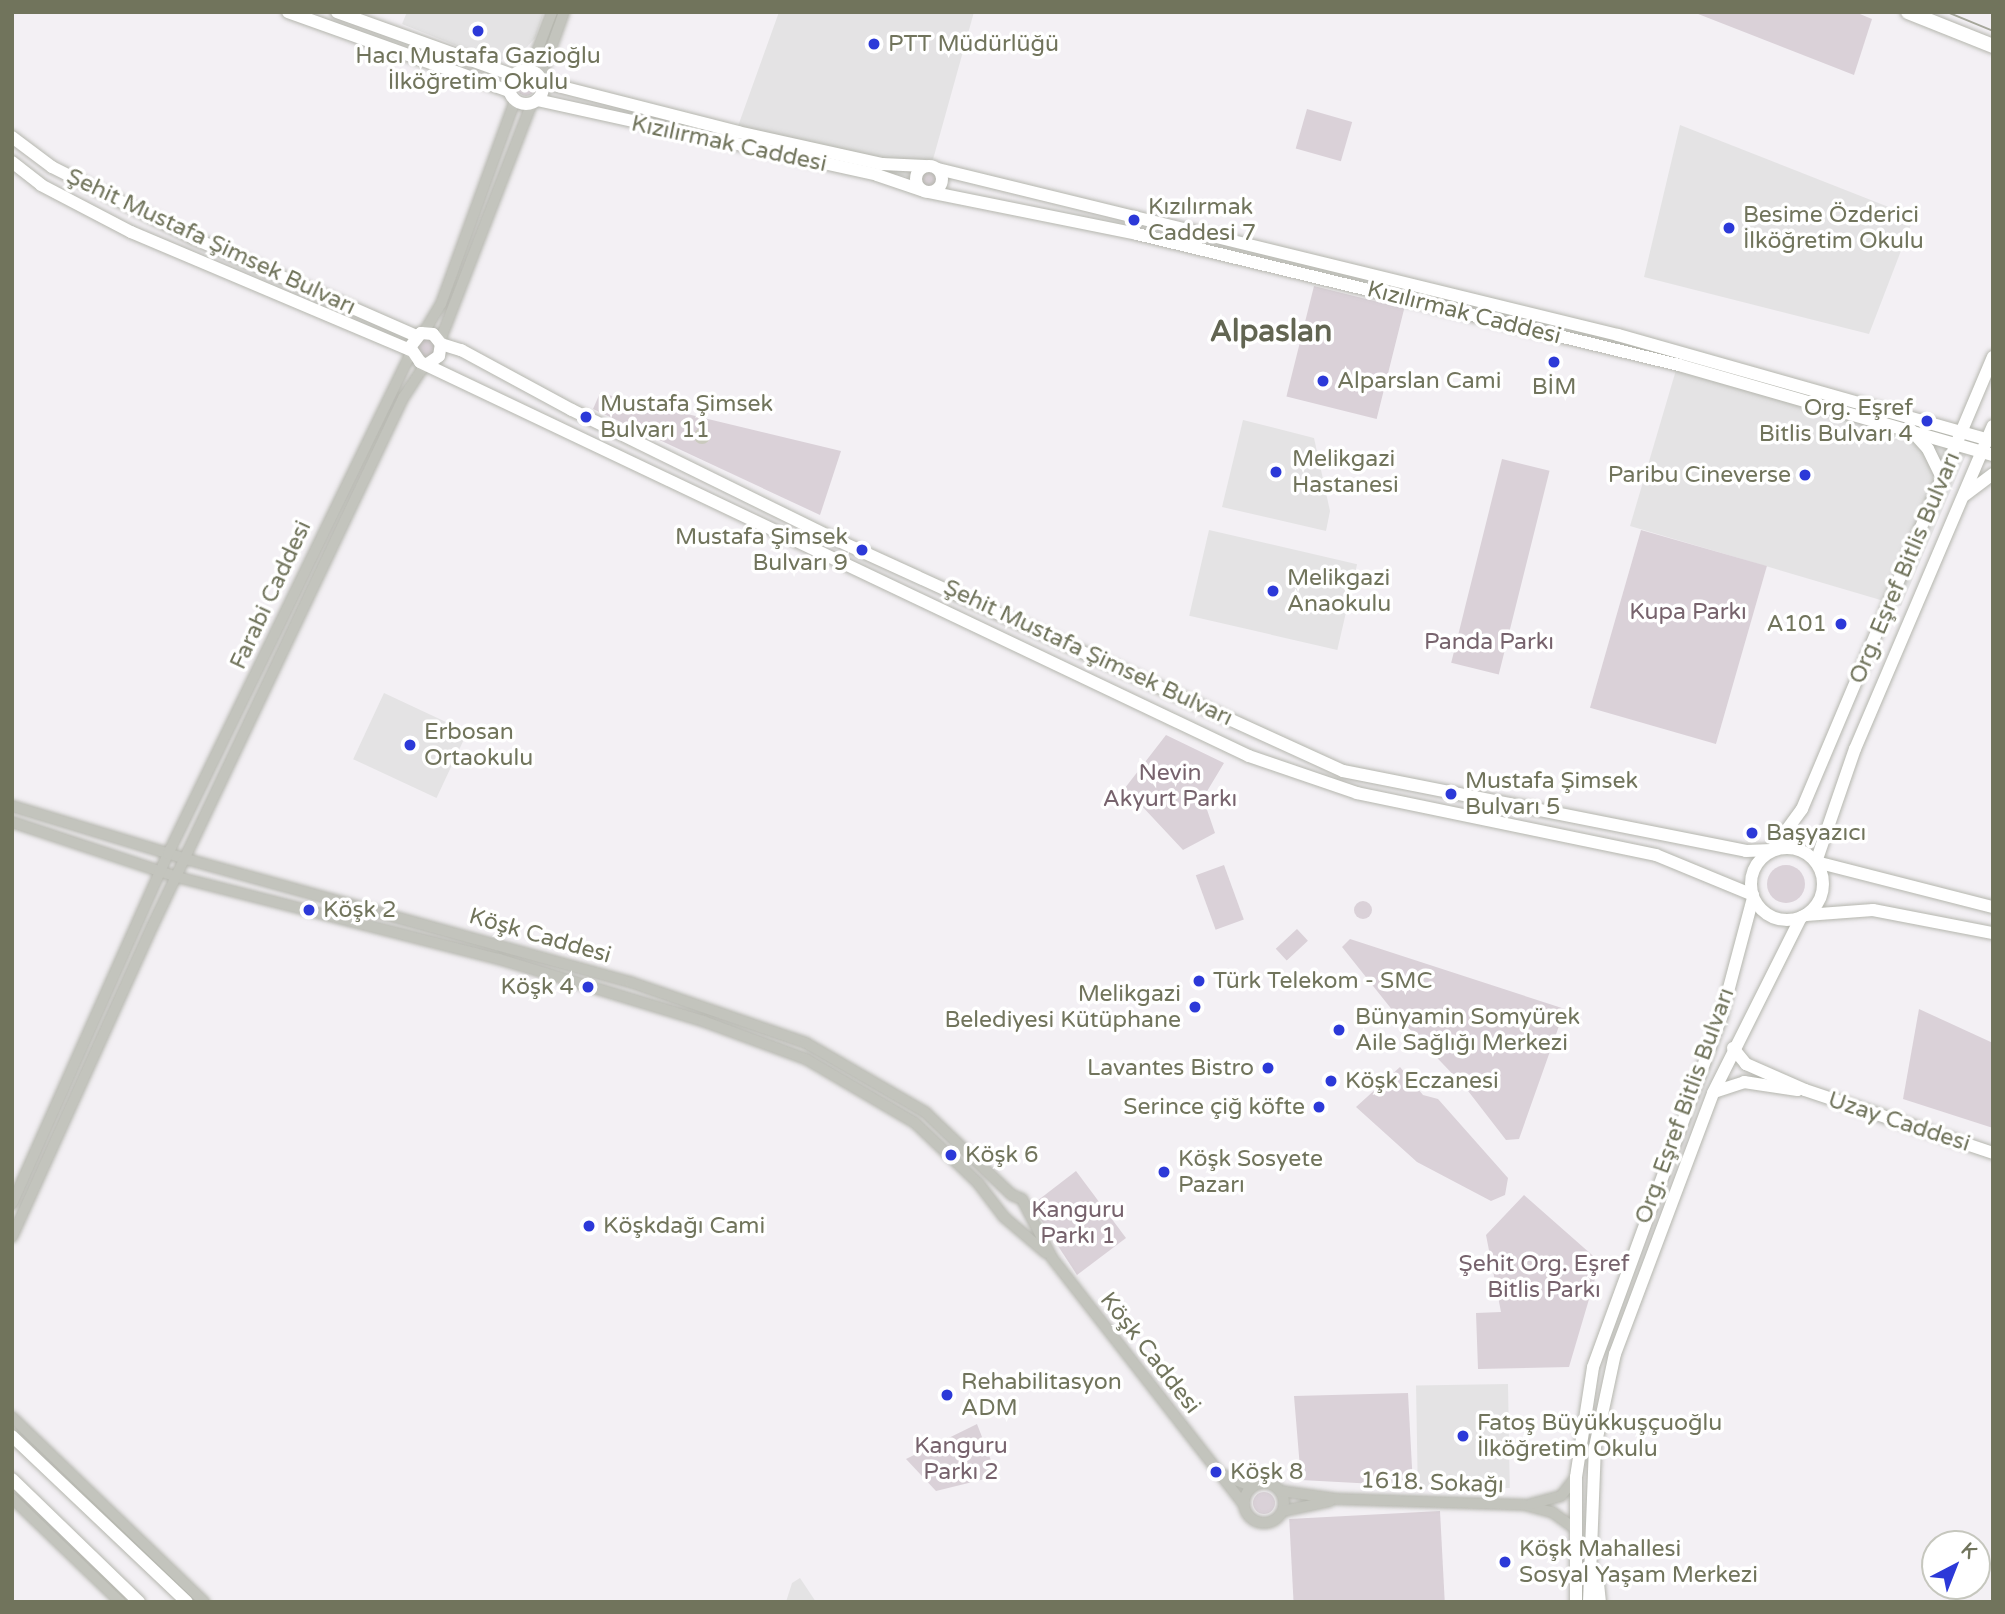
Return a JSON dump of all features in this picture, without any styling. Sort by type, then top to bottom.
[{"type":"highway","points":[[1908,12],[1993,46]]},
{"type":"main road","points":[[288,12],[512,96],[517,73],[337,12]]},
{"type":"main road","name":"Kızılırmak Caddesi","points":[[517,73],[738,132],[881,164],[932,168],[1618,335],[1989,446]]},
{"type":"main road","points":[[534,102],[541,80]]},
{"type":"main road","name":"Kızılırmak Caddesi","points":[[512,96],[877,176],[925,191],[1137,234],[1679,365],[1909,428],[1961,437]]},
{"type":"main road","name":"Şehit Mustafa Şimsek Bulvarı","points":[[12,137],[52,167],[193,238],[461,350],[572,410],[828,536],[1343,771],[1746,851],[1772,850]]},
{"type":"main road","name":"Şehit Mustafa Şimsek Bulvarı","points":[[12,162],[40,185],[131,232],[411,352],[427,363],[1249,756],[1370,796],[1656,855],[1753,896]]},
{"type":"main road","points":[[932,168],[941,184],[925,191],[915,176],[932,168]]},
{"type":"main road","points":[[411,352],[420,334]]},
{"type":"main road","points":[[427,363],[439,356],[440,343]]},
{"type":"main road","name":"Org. Eşref Bitlis Bulvarı","points":[[1772,850],[1802,809],[1993,357]]},
{"type":"main road","name":"Org. Eşref Bitlis Bulvarı","points":[[1816,862],[1855,748],[1962,498],[1989,446],[1993,426]]},
{"type":"main road","points":[[1909,428],[1928,449],[1942,480]]},
{"type":"main road","points":[[1962,498],[1993,474]]},
{"type":"main road","points":[[1993,907],[1816,862],[1796,849],[1772,850],[1755,866],[1753,896],[1763,911],[1777,918],[1874,910],[1993,933]]},
{"type":"main road","points":[[1803,916],[1821,893],[1822,877],[1816,862]]},
{"type":"main road","name":"Org. Eşref Bitlis Bulvarı","points":[[1576,1601],[1576,1477],[1593,1367],[1721,1018],[1753,896]]},
{"type":"main road","name":"Org. Eşref Bitlis Bulvarı","points":[[1590,1602],[1595,1447],[1615,1354],[1713,1093],[1733,1048],[1803,916]]},
{"type":"main road","name":"Uzay Caddesi","points":[[1733,1048],[1746,1064],[1805,1090],[1993,1153]]},
{"type":"main road","name":"Uzay Caddesi","points":[[1713,1093],[1744,1082],[1805,1090]]},
{"type":"main road","points":[[12,1436],[187,1602]]},
{"type":"main road","points":[[12,1479],[139,1602]]},
{"type":"main road","points":[[1591,1529],[1600,1602]]},
{"type":"street","points":[[517,73],[536,54],[552,12]]},
{"type":"street","points":[[541,80],[564,12]]},
{"type":"street","points":[[420,334],[441,304],[512,96]]},
{"type":"street","points":[[440,343],[534,102]]},
{"type":"street","name":"Farabi Caddesi","points":[[12,1204],[168,853],[411,352]]},
{"type":"street","name":"Farabi Caddesi","points":[[12,1237],[177,877],[403,398],[427,363]]},
{"type":"street","name":"Köşk Caddesi","points":[[12,806],[186,859],[630,982],[806,1043],[925,1112],[1012,1195]]},
{"type":"street","name":"Köşk Caddesi","points":[[12,822],[177,877],[499,959],[703,1021],[806,1059],[915,1123],[1000,1207]]},
{"type":"street","points":[[1012,1195],[1022,1199],[1025,1210],[1052,1258],[1010,1220],[1000,1207],[1012,1195]]},
{"type":"street","points":[[1010,1220],[1020,1217],[1025,1210]]},
{"type":"street","name":"Köşk Caddesi","points":[[1052,1258],[1244,1505]]},
{"type":"street","points":[[12,1417],[204,1602]]},
{"type":"street","points":[[1216,1472],[1253,1487],[1269,1484],[1280,1491],[1283,1511],[1273,1521],[1259,1522],[1244,1505],[1253,1487]]},
{"type":"street","name":"1618. Sokağı","points":[[1525,1505],[1561,1496],[1576,1477]]},
{"type":"street","name":"1618. Sokağı","points":[[1280,1491],[1338,1499],[1525,1505],[1552,1512],[1575,1529]]},
{"type":"street","points":[[12,1498],[120,1602]]},
{"type":"street","name":"1618. Sokağı","points":[[1283,1511],[1338,1499]]},
{"type":"shaded area","name":"Hacı Mustafa Gazioğlu İlköğretim Okulu","points":[[407,12],[544,12],[535,38],[526,48],[497,62],[402,24]]},
{"type":"shaded area","points":[[779,12],[974,12],[927,181],[733,140]]},
{"type":"shaded area","name":"Besime Özderici İlköğretim Okulu","points":[[1680,125],[1914,217],[1869,334],[1644,277]]},
{"type":"shaded area","points":[[1676,370],[1975,434],[1901,606],[1630,526]]},
{"type":"shaded area","name":"Melikgazi Hastanesi","points":[[1243,420],[1314,438],[1330,511],[1326,531],[1222,507]]},
{"type":"shaded area","points":[[702,428],[708,430],[708,442],[702,444],[696,442],[694,436],[696,430]]},
{"type":"shaded area","name":"Melikgazi Anaokulu","points":[[1209,530],[1357,564],[1337,650],[1189,616]]},
{"type":"shaded area","name":"Erbosan Ortaokulu","points":[[384,693],[467,732],[437,798],[353,759]]},
{"type":"shaded area","name":"Fatoş Büyükkuşçuoğlu İlköğretim Okulu","points":[[1508,1384],[1510,1488],[1418,1490],[1416,1386]]},
{"type":"shaded area","points":[[800,1578],[816,1602],[786,1602],[792,1583]]},
{"type":"green space","points":[[1693,12],[1855,12],[1872,19],[1854,75]]},
{"type":"green space","points":[[526,78],[532,81],[535,87],[532,93],[526,96],[520,93],[517,87],[520,81]]},
{"type":"green space","points":[[1307,109],[1352,122],[1341,161],[1296,148]]},
{"type":"green space","points":[[929,171],[935,173],[935,185],[929,187],[923,185],[921,179],[923,173]]},
{"type":"green space","points":[[1314,286],[1404,308],[1377,419],[1286,397]]},
{"type":"green space","points":[[426,339],[432,342],[435,348],[432,354],[426,357],[420,354],[417,348],[420,342]]},
{"type":"green space","points":[[600,393],[841,451],[820,515],[593,409]]},
{"type":"green space","name":"Panda Parkı","points":[[1502,459],[1550,471],[1499,675],[1451,663]]},
{"type":"green space","name":"Kupa Parkı","points":[[1641,530],[1767,566],[1716,744],[1590,708]]},
{"type":"green space","name":"Nevin Akyurt Parkı","points":[[1166,735],[1224,763],[1203,798],[1215,833],[1183,850],[1125,788]]},
{"type":"green space","points":[[1224,865],[1244,920],[1216,930],[1196,875]]},
{"type":"green space","points":[[1786,865],[1800,870],[1805,884],[1800,898],[1786,903],[1772,898],[1767,884],[1772,870]]},
{"type":"green space","points":[[1363,901],[1371,906],[1372,910],[1367,918],[1363,919],[1355,914],[1354,910],[1359,902]]},
{"type":"green space","points":[[1297,929],[1308,941],[1287,960],[1276,949]]},
{"type":"green space","points":[[1350,939],[1565,1009],[1519,1139],[1506,1140],[1465,1087],[1397,1016],[1342,947]]},
{"type":"green space","points":[[1919,1009],[1993,1043],[1993,1128],[1903,1099]]},
{"type":"green space","points":[[1400,1067],[1423,1095],[1438,1099],[1508,1178],[1505,1195],[1491,1201],[1417,1162],[1356,1107]]},
{"type":"green space","name":"Kanguru Parkı 1","points":[[1076,1171],[1126,1238],[1077,1275],[1035,1211],[1037,1201]]},
{"type":"green space","name":"Şehit Org. Eşref Bitlis Parkı","points":[[1524,1195],[1600,1262],[1569,1367],[1478,1369],[1476,1313],[1501,1312],[1486,1235]]},
{"type":"green space","points":[[1408,1393],[1413,1486],[1301,1480],[1294,1396]]},
{"type":"green space","name":"Kanguru Parkı 2","points":[[977,1424],[997,1476],[936,1491],[906,1459]]},
{"type":"green space","points":[[1264,1492],[1272,1495],[1275,1503],[1272,1511],[1264,1514],[1256,1511],[1253,1503],[1256,1495]]},
{"type":"green space","points":[[1440,1511],[1445,1602],[1294,1602],[1289,1519]]},
{"type":"tram line","points":[[1947,12],[1993,31]]},
{"type":"place","name":"Hacı Mustafa Gazioğlu İlköğretim Okulu","points":[[478,31]]},
{"type":"place","name":"PTT Müdürlüğü","points":[[874,44]]},
{"type":"place","name":"Kızılırmak Caddesi 7","points":[[1134,220]]},
{"type":"place","name":"Besime Özderici İlköğretim Okulu","points":[[1729,228]]},
{"type":"place","name":"BİM","points":[[1554,362]]},
{"type":"place","name":"Alparslan Cami","points":[[1323,381]]},
{"type":"place","name":"Mustafa Şimsek Bulvarı 11","points":[[586,417]]},
{"type":"place","name":"Org. Eşref Bitlis Bulvarı 4","points":[[1927,421]]},
{"type":"place","name":"Melikgazi Hastanesi","points":[[1276,472]]},
{"type":"place","name":"Paribu Cineverse","points":[[1805,475]]},
{"type":"place","name":"Mustafa Şimsek Bulvarı 9","points":[[862,550]]},
{"type":"place","name":"Melikgazi Anaokulu","points":[[1273,591]]},
{"type":"place","name":"A101","points":[[1841,624]]},
{"type":"place","name":"Erbosan Ortaokulu","points":[[410,745]]},
{"type":"place","name":"Mustafa Şimsek Bulvarı 5","points":[[1451,794]]},
{"type":"place","name":"Başyazıcı","points":[[1752,833]]},
{"type":"place","name":"Köşk 2","points":[[309,910]]},
{"type":"place","name":"Türk Telekom - SMC","points":[[1199,981]]},
{"type":"place","name":"Köşk 4","points":[[588,987]]},
{"type":"place","name":"Melikgazi Belediyesi Kütüphane","points":[[1195,1007]]},
{"type":"place","name":"Bünyamin Somyürek Aile Sağlığı Merkezi","points":[[1339,1030]]},
{"type":"place","name":"Lavantes Bistro","points":[[1268,1068]]},
{"type":"place","name":"Köşk Eczanesi","points":[[1331,1081]]},
{"type":"place","name":"Serince çiğ köfte","points":[[1319,1107]]},
{"type":"place","name":"Köşk 6","points":[[951,1155]]},
{"type":"place","name":"Köşk Sosyete Pazarı","points":[[1164,1172]]},
{"type":"place","name":"Köşkdağı Cami","points":[[589,1226]]},
{"type":"place","name":"Rehabilitasyon ADM","points":[[947,1395]]},
{"type":"place","name":"Fatoş Büyükkuşçuoğlu İlköğretim Okulu","points":[[1463,1436]]},
{"type":"place","name":"Köşk 8","points":[[1216,1472]]},
{"type":"place","name":"Köşk Mahallesi Sosyal Yaşam Merkezi","points":[[1505,1562]]},
{"type":"district","name":"Alpaslan","points":[[1271,332]]}]
